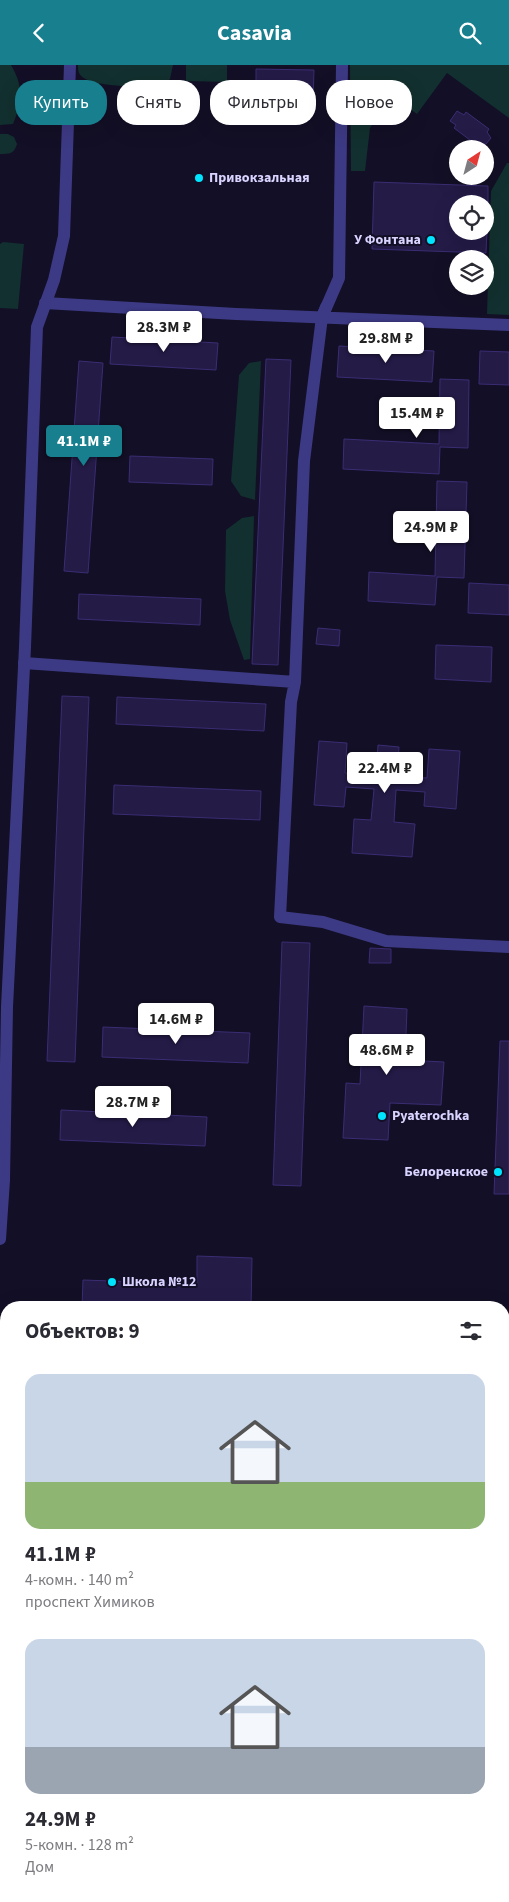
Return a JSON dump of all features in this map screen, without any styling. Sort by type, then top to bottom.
[{"type":"street","points":[[0,1239],[4,1180],[7,1007],[24,663],[37,327],[54,280],[64,237],[70,65]]},
{"type":"street","points":[[342,65],[339,278],[322,317],[304,461],[295,681],[290,702],[280,917],[323,922],[386,941],[509,947]]},
{"type":"street","points":[[45,303],[509,325]]},
{"type":"street","points":[[24,663],[295,681]]},
{"type":"green space","points":[[0,65],[11,65],[18,80],[15,80],[15,118],[13,124],[0,125]]},
{"type":"green space","points":[[78,65],[173,65],[169,80],[117,80],[117,86],[107,84],[107,80],[88,80],[78,70]]},
{"type":"green space","points":[[186,65],[227,65],[227,80],[210,80],[210,82],[186,80]]},
{"type":"green space","points":[[350,65],[509,65],[509,118],[447,73],[417,114],[412,111],[412,80],[350,80]]},
{"type":"green space","points":[[351,125],[372,125],[365,171],[351,171]]},
{"type":"green space","points":[[0,134],[8,134],[14,137],[17,144],[13,152],[0,154]]},
{"type":"green space","points":[[507,163],[509,163],[509,315],[487,314],[488,295],[494,295],[494,250],[489,250],[489,240],[494,240],[494,195],[491,195],[491,191]]},
{"type":"green space","points":[[3,242],[24,244],[18,309],[0,308],[0,244]]},
{"type":"green space","points":[[261,361],[255,500],[241,496],[231,481],[239,375],[249,363]]},
{"type":"green space","points":[[254,516],[250,659],[244,660],[230,620],[225,591],[226,530],[242,518]]},
{"type":"building","points":[[256,69],[314,70],[314,80],[256,80]]},
{"type":"building","points":[[457,111],[464,115],[466,112],[489,129],[487,132],[491,138],[489,140],[470,140],[454,128],[456,125],[450,121]]},
{"type":"building","points":[[374,182],[488,186],[488,195],[449,195],[449,240],[487,240],[486,250],[449,250],[449,252],[372,249]]},
{"type":"building","points":[[112,337],[218,343],[216,370],[110,364]]},
{"type":"building","points":[[339,346],[434,351],[432,382],[337,377]]},
{"type":"building","points":[[480,351],[509,352],[509,385],[479,384]]},
{"type":"building","points":[[266,359],[291,360],[278,665],[252,664]]},
{"type":"building","points":[[79,361],[103,363],[88,573],[64,571]]},
{"type":"building","points":[[440,379],[469,380],[468,448],[440,447],[439,474],[343,469],[344,439],[439,444]]},
{"type":"building","points":[[130,456],[213,459],[212,485],[129,482]]},
{"type":"building","points":[[437,481],[467,482],[464,578],[437,577],[435,605],[368,601],[369,572],[435,576]]},
{"type":"building","points":[[469,583],[509,585],[509,615],[468,613]]},
{"type":"building","points":[[79,594],[201,599],[200,625],[78,619]]},
{"type":"building","points":[[318,628],[340,630],[339,646],[316,644]]},
{"type":"building","points":[[436,645],[492,647],[491,682],[435,679]]},
{"type":"building","points":[[62,696],[89,697],[75,1062],[47,1061]]},
{"type":"building","points":[[117,697],[266,704],[264,731],[116,724]]},
{"type":"building","points":[[319,741],[347,743],[345,773],[376,775],[378,745],[399,747],[397,776],[427,778],[429,749],[460,751],[456,809],[424,806],[425,792],[396,790],[394,822],[415,824],[412,857],[352,853],[354,819],[371,820],[374,789],[346,787],[344,807],[314,805]]},
{"type":"building","points":[[114,785],[261,791],[260,820],[113,814]]},
{"type":"building","points":[[282,942],[310,943],[301,1186],[273,1185]]},
{"type":"building","points":[[370,948],[391,949],[391,963],[369,963]]},
{"type":"building","points":[[364,1006],[407,1009],[405,1060],[444,1062],[441,1105],[390,1103],[388,1140],[343,1138],[346,1083],[360,1084]]},
{"type":"building","points":[[103,1027],[250,1033],[248,1063],[102,1057]]},
{"type":"building","points":[[500,1041],[509,1041],[509,1194],[494,1194]]},
{"type":"building","points":[[61,1110],[207,1117],[205,1146],[60,1140]]},
{"type":"building","name":"Школа №12","points":[[197,1256],[252,1258],[251,1301],[82,1301],[83,1280],[197,1284]]},
{"type":"place","name":"Привокзальная","points":[[199,178]]},
{"type":"place","name":"У Фонтана","points":[[431,240]]},
{"type":"place","name":"Pyaterochka","points":[[382,1116]]},
{"type":"place","name":"Белоренское","points":[[498,1172]]},
{"type":"place","name":"Школа №12","points":[[112,1282]]}]
